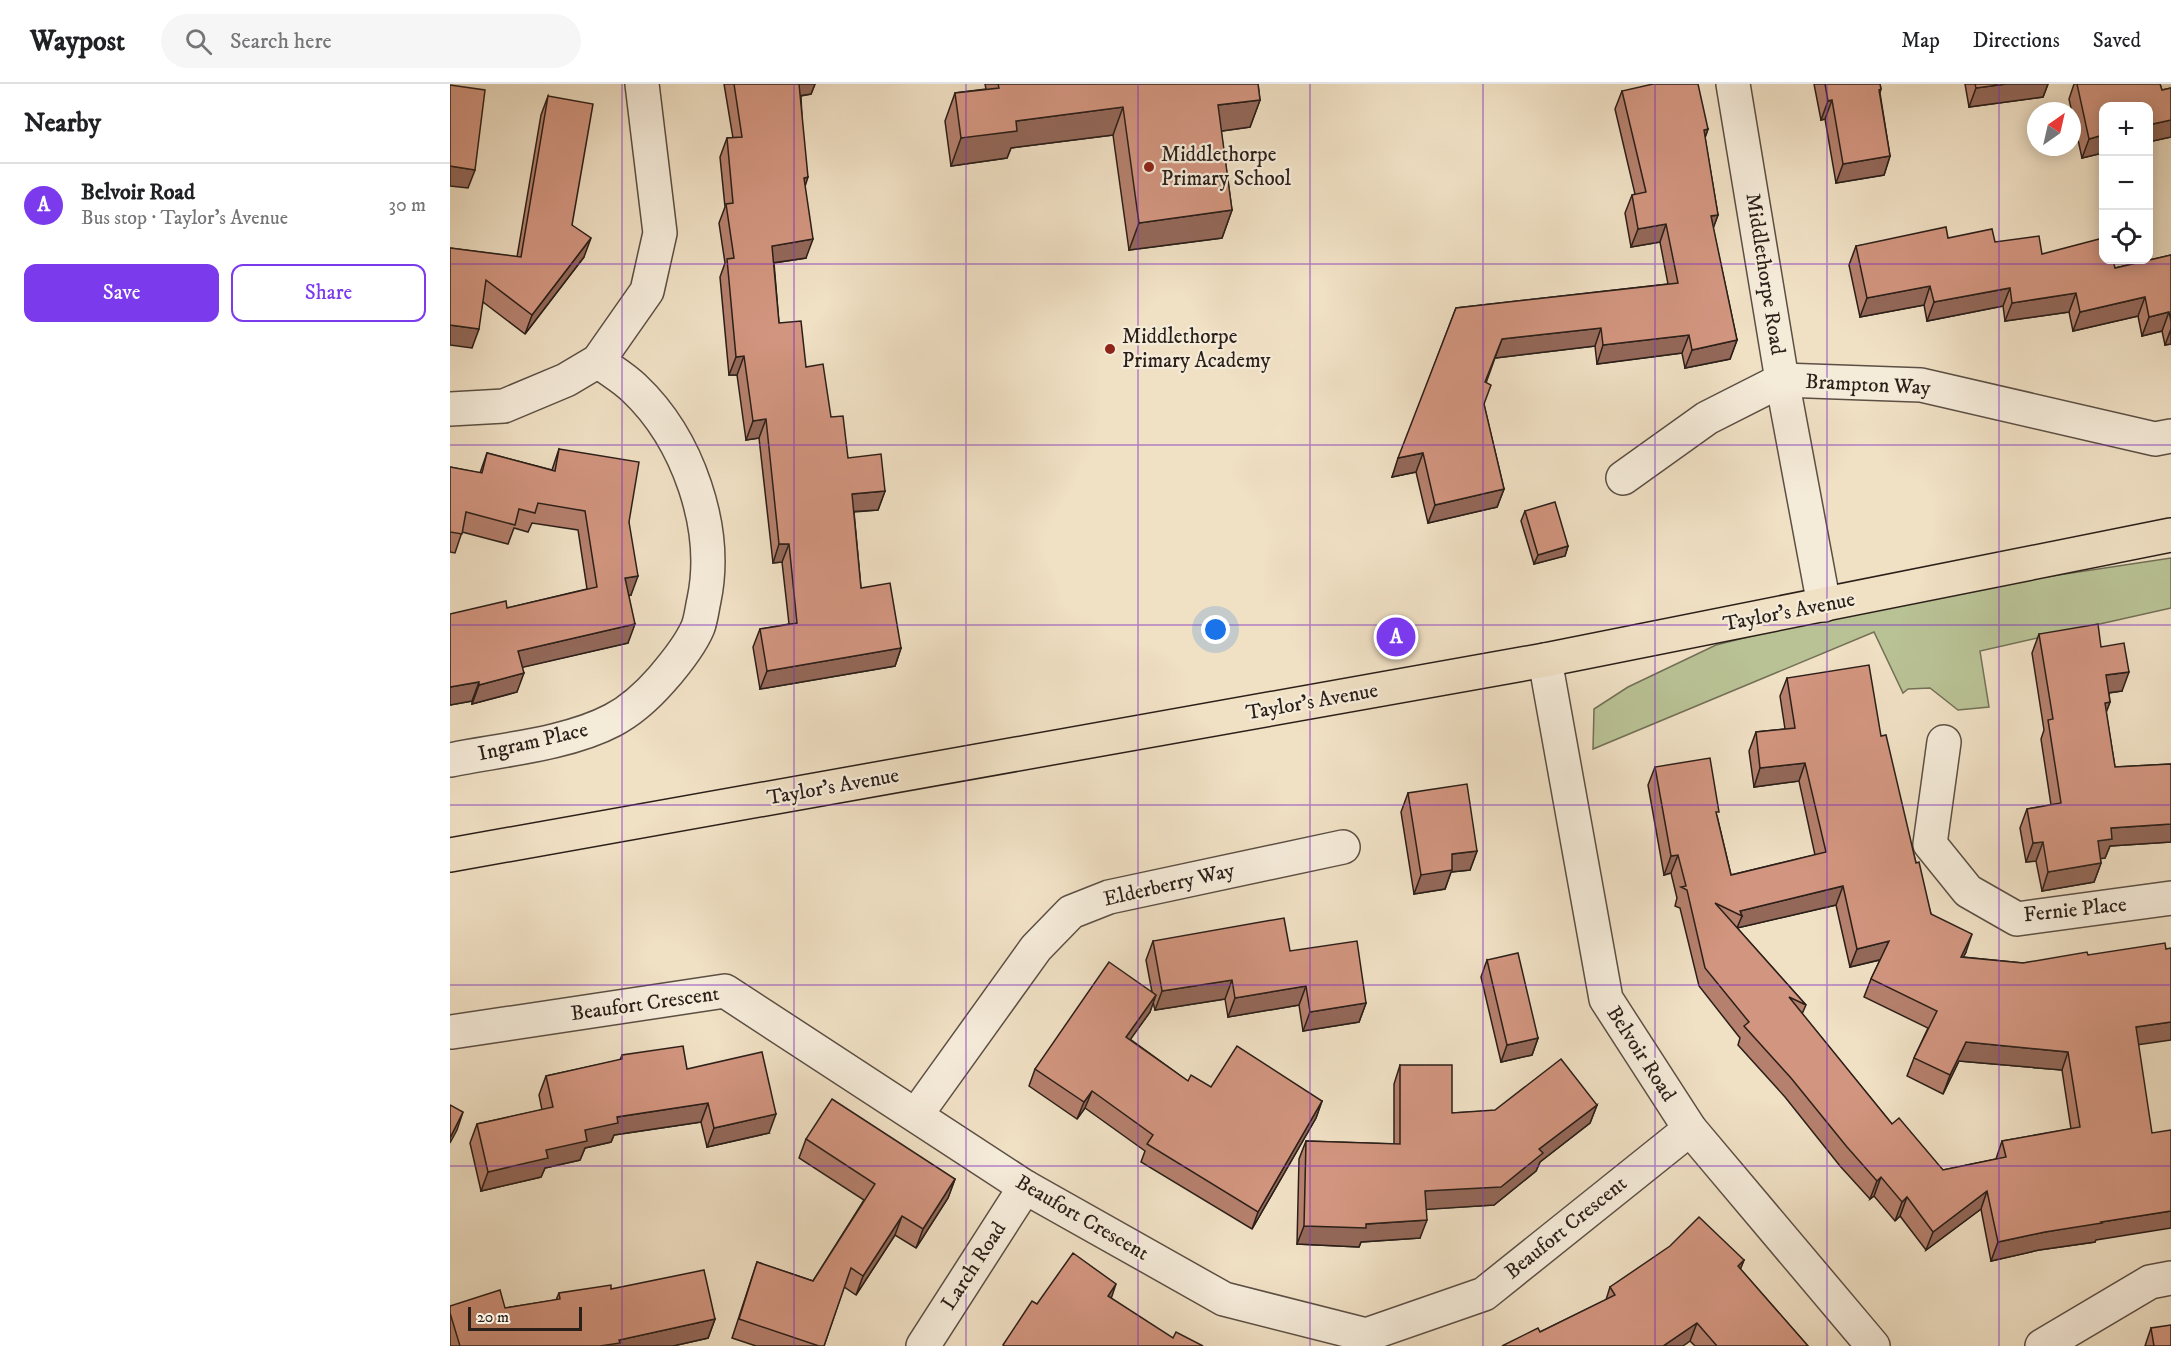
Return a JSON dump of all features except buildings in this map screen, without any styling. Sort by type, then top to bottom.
[{"type":"main road","name":"Taylor's Avenue","points":[[450,855],[1545,660],[2171,536]]},
{"type":"street","points":[[450,409],[504,406],[566,380],[598,361],[647,291],[660,233],[642,84]]},
{"type":"street","name":"Middlethorpe Road","points":[[1733,84],[1782,380],[1824,605]]},
{"type":"street","name":"Ingram Place","points":[[450,760],[579,735],[614,719],[646,697],[676,664],[698,626],[708,581],[707,533],[698,490],[679,449],[659,418],[634,388],[598,361]]},
{"type":"street","name":"Brampton Way","points":[[1623,478],[1707,418],[1782,380],[1921,385],[2155,439],[2171,436]]},
{"type":"street","name":"Belvoir Road","points":[[1545,660],[1606,999],[1690,1129],[1873,1346]]},
{"type":"street","name":"Fernie Place","points":[[1944,742],[1930,844],[1968,891],[2017,919],[2171,898]]},
{"type":"street","name":"Elderberry Way","points":[[916,1115],[1036,948],[1071,912],[1109,897],[1343,847]]},
{"type":"street","name":"Beaufort Crescent","points":[[452,1032],[725,991],[1025,1187],[1224,1299],[1366,1335],[1484,1294],[1690,1129]]},
{"type":"street","name":"Larch Road","points":[[923,1346],[1025,1187]]},
{"type":"street","points":[[2042,1346],[2150,1282],[2171,1278]]},
{"type":"green space","points":[[2171,558],[2171,608],[1980,651],[1989,707],[1958,710],[1930,688],[1908,689],[1903,693],[1874,632],[1593,749],[1594,709],[1628,687],[1716,645],[1901,599]]},
{"type":"place","name":"Middlethorpe Primary School","points":[[1149,167]]},
{"type":"place","name":"Middlethorpe Primary Academy","points":[[1110,349]]},
{"type":"place","name":"Belvoir Road","points":[[1396,637]]}]
